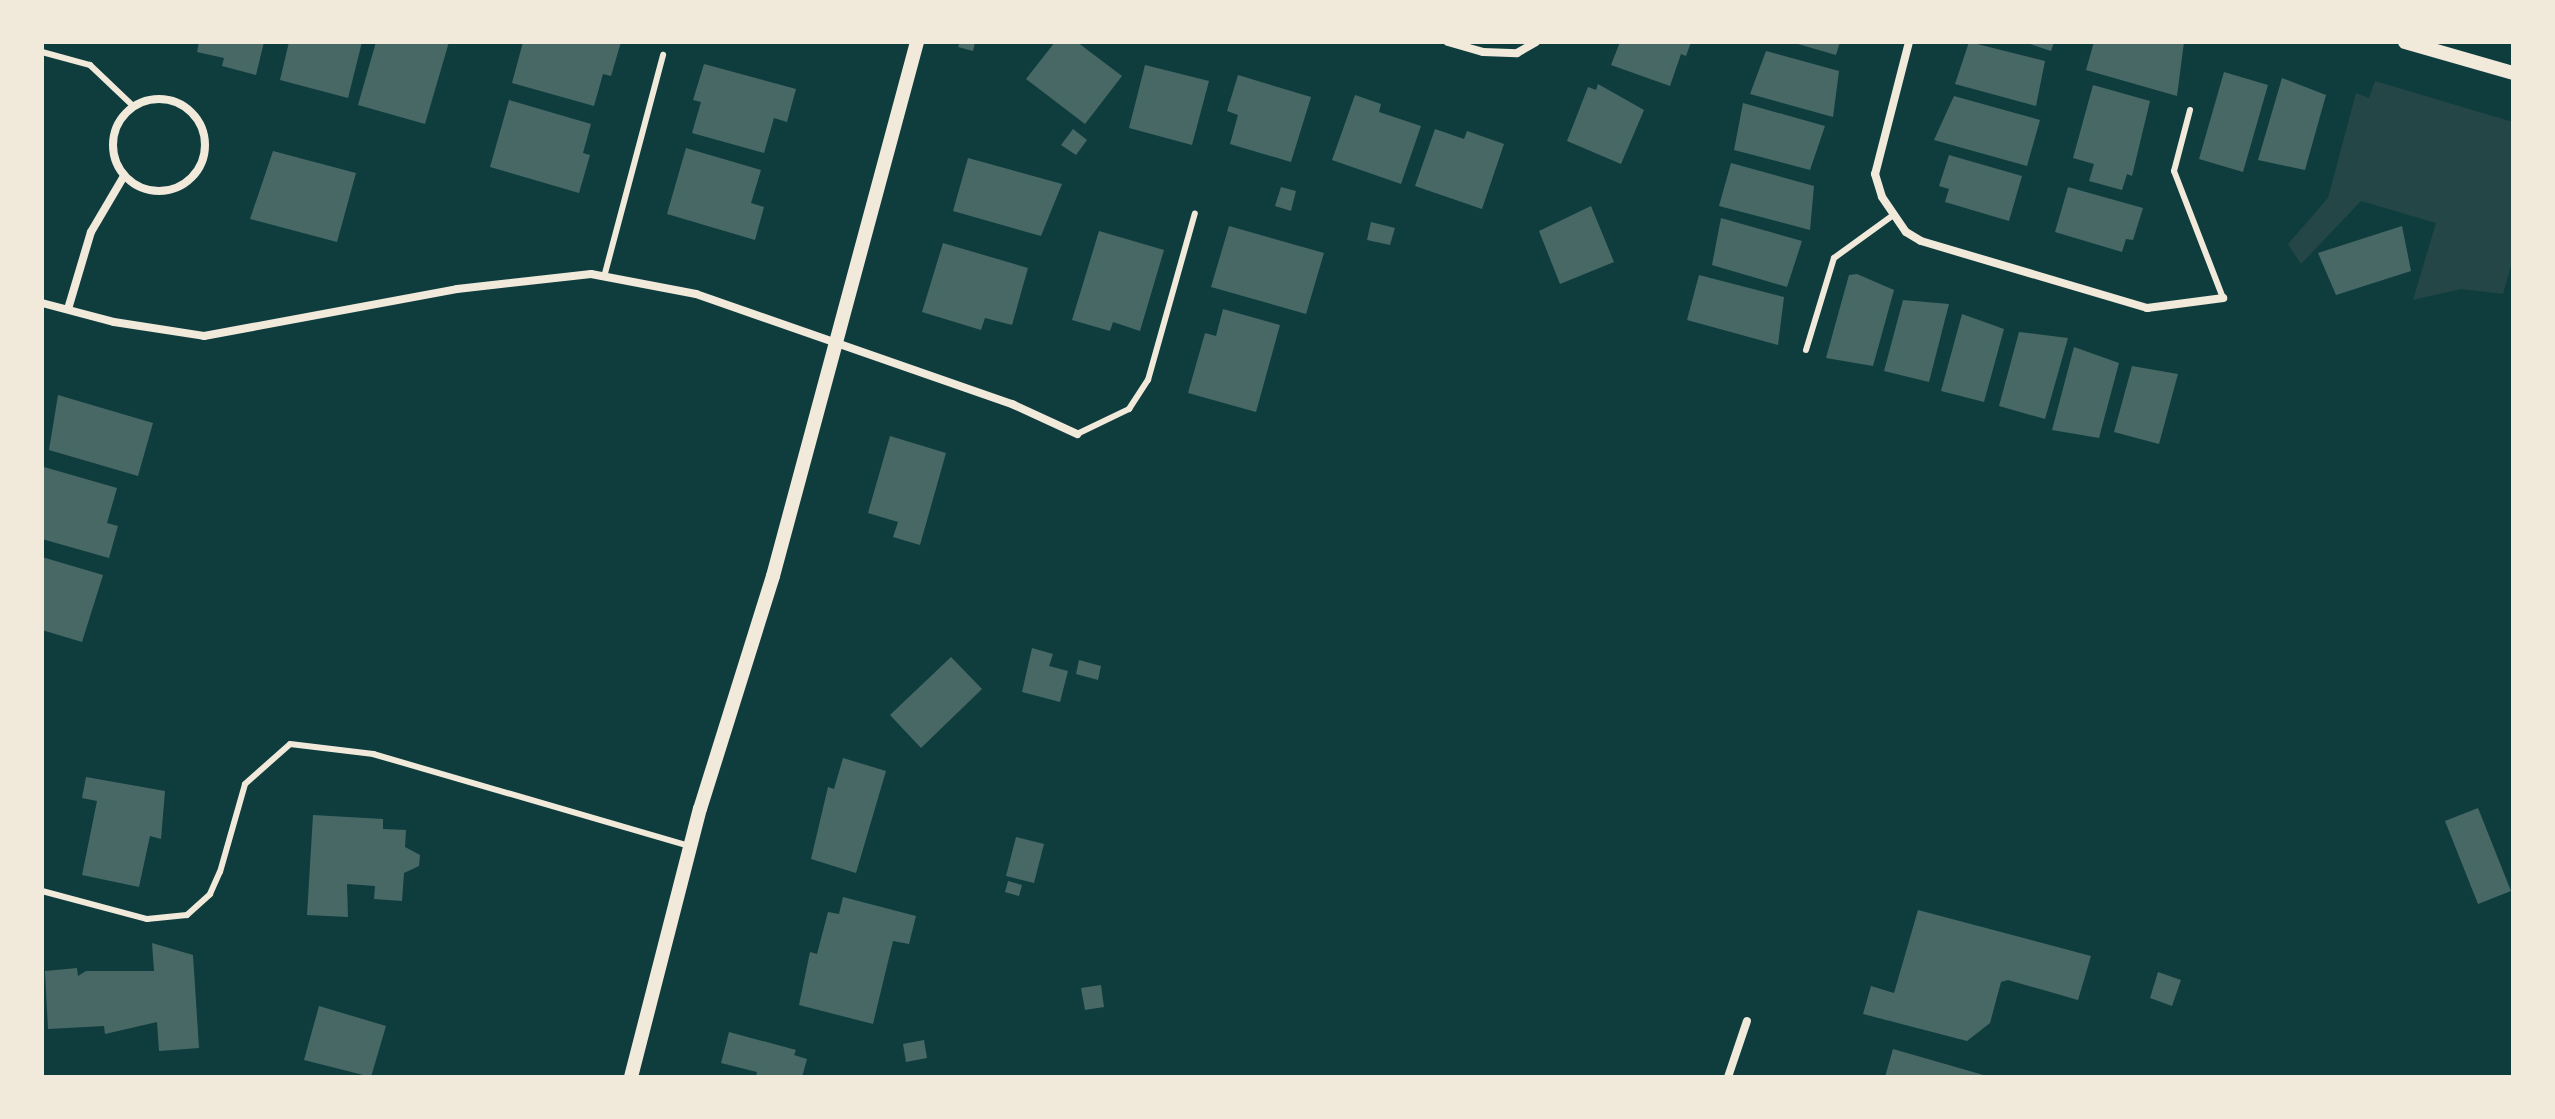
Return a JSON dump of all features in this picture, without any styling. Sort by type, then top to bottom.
[{"type":"street","points":[[631,1077],[692,847],[773,576],[917,42]]},
{"type":"street","points":[[1448,42],[1483,52],[1517,53],[1536,42]]},
{"type":"street","points":[[1909,42],[1875,174],[1892,216],[1921,241],[2147,308],[2223,298]]},
{"type":"street","points":[[2405,42],[2513,73]]},
{"type":"street","points":[[164,99],[179,103],[201,125],[205,154],[200,168],[178,187],[149,191],[124,176],[116,162],[114,131],[133,106],[164,99]]},
{"type":"street","points":[[68,309],[91,232],[124,176]]},
{"type":"street","points":[[42,303],[204,336],[457,289],[604,277],[696,294],[1012,404],[1077,434]]},
{"type":"street","points":[[1728,1077],[1747,1021]]},
{"type":"lane","points":[[42,52],[90,65],[133,106]]},
{"type":"lane","points":[[604,277],[663,55]]},
{"type":"lane","points":[[2190,110],[2174,171],[2223,298]]},
{"type":"lane","points":[[1077,434],[1129,409],[1148,380],[1195,213]]},
{"type":"lane","points":[[1806,350],[1834,258],[1892,216]]},
{"type":"lane","points":[[42,891],[147,919],[187,915],[210,894],[220,872],[245,784],[290,744],[373,754],[692,847]]},
{"type":"shaded area","points":[[2375,81],[2513,122],[2513,259],[2503,294],[2461,289],[2413,300],[2436,223],[2361,201],[2301,264],[2288,244],[2328,198],[2356,93],[2369,98]]},
{"type":"building","points":[[199,42],[264,42],[256,75],[222,66],[224,58],[197,52]]},
{"type":"building","points":[[289,42],[362,42],[348,98],[280,80]]},
{"type":"building","points":[[376,42],[449,42],[425,124],[358,105]]},
{"type":"building","points":[[523,42],[621,42],[611,76],[603,74],[594,106],[512,83]]},
{"type":"building","points":[[960,42],[975,42],[973,51],[958,47]]},
{"type":"building","points":[[1055,42],[1077,42],[1122,76],[1085,124],[1026,79]]},
{"type":"building","points":[[1620,42],[1691,42],[1686,56],[1681,54],[1670,86],[1611,65]]},
{"type":"building","points":[[1791,42],[1840,42],[1836,55]]},
{"type":"building","points":[[1969,42],[2045,61],[2036,106],[1955,84]]},
{"type":"building","points":[[2024,42],[2054,42],[2051,51]]},
{"type":"building","points":[[2094,42],[2184,42],[2177,96],[2086,70]]},
{"type":"building","points":[[1766,51],[1839,71],[1833,117],[1750,94]]},
{"type":"building","points":[[704,64],[796,89],[787,122],[774,118],[764,153],[692,133],[701,102],[693,100]]},
{"type":"building","points":[[1145,65],[1209,81],[1192,145],[1129,128]]},
{"type":"building","points":[[2224,72],[2268,85],[2243,172],[2199,159]]},
{"type":"building","points":[[1238,75],[1311,97],[1291,162],[1230,144],[1238,115],[1227,111]]},
{"type":"building","points":[[2282,78],[2326,95],[2305,170],[2258,160]]},
{"type":"building","points":[[1598,84],[1644,110],[1621,164],[1567,141],[1588,87],[1596,90]]},
{"type":"building","points":[[2093,85],[2150,101],[2132,176],[2127,174],[2122,190],[2089,181],[2094,164],[2073,158]]},
{"type":"building","points":[[1355,95],[1381,104],[1379,112],[1421,126],[1401,184],[1332,160]]},
{"type":"building","points":[[1954,96],[2040,120],[2027,166],[1934,140]]},
{"type":"building","points":[[509,100],[591,124],[583,153],[590,155],[579,193],[490,167]]},
{"type":"building","points":[[1743,103],[1825,126],[1810,170],[1734,150]]},
{"type":"building","points":[[1073,129],[1087,140],[1076,155],[1061,145]]},
{"type":"building","points":[[1435,129],[1464,139],[1467,131],[1504,144],[1482,209],[1415,186]]},
{"type":"building","points":[[686,148],[761,170],[751,203],[764,207],[755,240],[667,214]]},
{"type":"building","points":[[273,151],[356,173],[337,242],[250,219]]},
{"type":"building","points":[[1949,155],[2022,176],[2009,221],[1945,202],[1949,189],[1939,186]]},
{"type":"building","points":[[968,158],[1062,184],[1041,236],[953,211]]},
{"type":"building","points":[[1731,163],[1814,186],[1810,230],[1719,206]]},
{"type":"building","points":[[1281,187],[1296,191],[1291,211],[1275,206]]},
{"type":"building","points":[[2068,187],[2143,208],[2133,240],[2126,239],[2122,252],[2055,232]]},
{"type":"building","points":[[1591,206],[1614,262],[1560,284],[1539,231]]},
{"type":"building","points":[[1721,218],[1802,241],[1787,287],[1712,265]]},
{"type":"building","points":[[1371,222],[1395,228],[1390,245],[1367,240]]},
{"type":"building","points":[[1229,226],[1324,253],[1306,314],[1211,287]]},
{"type":"building","points":[[2402,226],[2411,271],[2336,295],[2318,253]]},
{"type":"building","points":[[1099,231],[1164,250],[1140,331],[1113,322],[1110,331],[1072,320]]},
{"type":"building","points":[[943,243],[1028,268],[1012,325],[985,318],[981,330],[922,312]]},
{"type":"building","points":[[1857,274],[1894,290],[1873,366],[1826,358],[1849,275]]},
{"type":"building","points":[[1699,275],[1784,297],[1778,345],[1687,320]]},
{"type":"building","points":[[1903,300],[1949,304],[1929,382],[1884,371]]},
{"type":"building","points":[[1223,309],[1280,325],[1256,412],[1188,393],[1205,333],[1216,336]]},
{"type":"building","points":[[1962,314],[2004,329],[1984,402],[1941,391]]},
{"type":"building","points":[[2019,332],[2068,338],[2045,419],[1999,406]]},
{"type":"building","points":[[2074,347],[2119,363],[2099,438],[2052,430]]},
{"type":"building","points":[[2132,366],[2178,374],[2159,444],[2114,432]]},
{"type":"building","points":[[58,395],[153,423],[138,476],[49,450]]},
{"type":"building","points":[[890,436],[946,453],[920,545],[893,537],[898,522],[868,513]]},
{"type":"building","points":[[44,467],[117,488],[107,523],[118,526],[109,558],[42,539]]},
{"type":"building","points":[[42,557],[103,575],[82,642],[42,630]]},
{"type":"building","points":[[1032,648],[1053,654],[1049,666],[1068,671],[1060,702],[1022,692]]},
{"type":"building","points":[[951,657],[982,689],[921,748],[890,715]]},
{"type":"building","points":[[1079,660],[1101,666],[1098,680],[1076,674]]},
{"type":"building","points":[[843,758],[886,771],[856,873],[811,859],[828,787],[834,789]]},
{"type":"building","points":[[86,777],[165,791],[161,839],[150,836],[139,887],[82,875],[97,801],[82,798]]},
{"type":"building","points":[[2478,808],[2511,891],[2478,904],[2445,821]]},
{"type":"building","points":[[313,815],[383,819],[383,829],[406,830],[405,847],[420,855],[419,866],[404,873],[402,901],[374,899],[375,886],[347,884],[348,917],[307,915]]},
{"type":"building","points":[[1016,837],[1044,844],[1034,883],[1006,876]]},
{"type":"building","points":[[1008,881],[1022,885],[1019,896],[1005,892]]},
{"type":"building","points":[[843,897],[916,916],[909,944],[893,941],[873,1024],[799,1005],[810,952],[817,954],[828,912],[839,914]]},
{"type":"building","points":[[1918,910],[2091,956],[2078,1000],[2008,980],[2001,982],[1990,1023],[1967,1041],[1863,1014],[1871,986],[1894,993]]},
{"type":"building","points":[[152,943],[193,955],[199,1048],[159,1051],[157,1022],[105,1034],[104,1026],[48,1029],[45,971],[77,968],[78,976],[86,971],[154,971]]},
{"type":"building","points":[[2158,972],[2181,980],[2172,1006],[2150,998]]},
{"type":"building","points":[[1101,985],[1104,1007],[1085,1010],[1081,988]]},
{"type":"building","points":[[319,1006],[386,1026],[371,1077],[304,1060]]},
{"type":"building","points":[[729,1032],[796,1050],[794,1055],[807,1059],[802,1077],[756,1077],[757,1072],[721,1063]]},
{"type":"building","points":[[924,1040],[927,1058],[906,1062],[903,1044]]},
{"type":"building","points":[[1893,1049],[1987,1076],[1987,1077],[1885,1077]]}]
